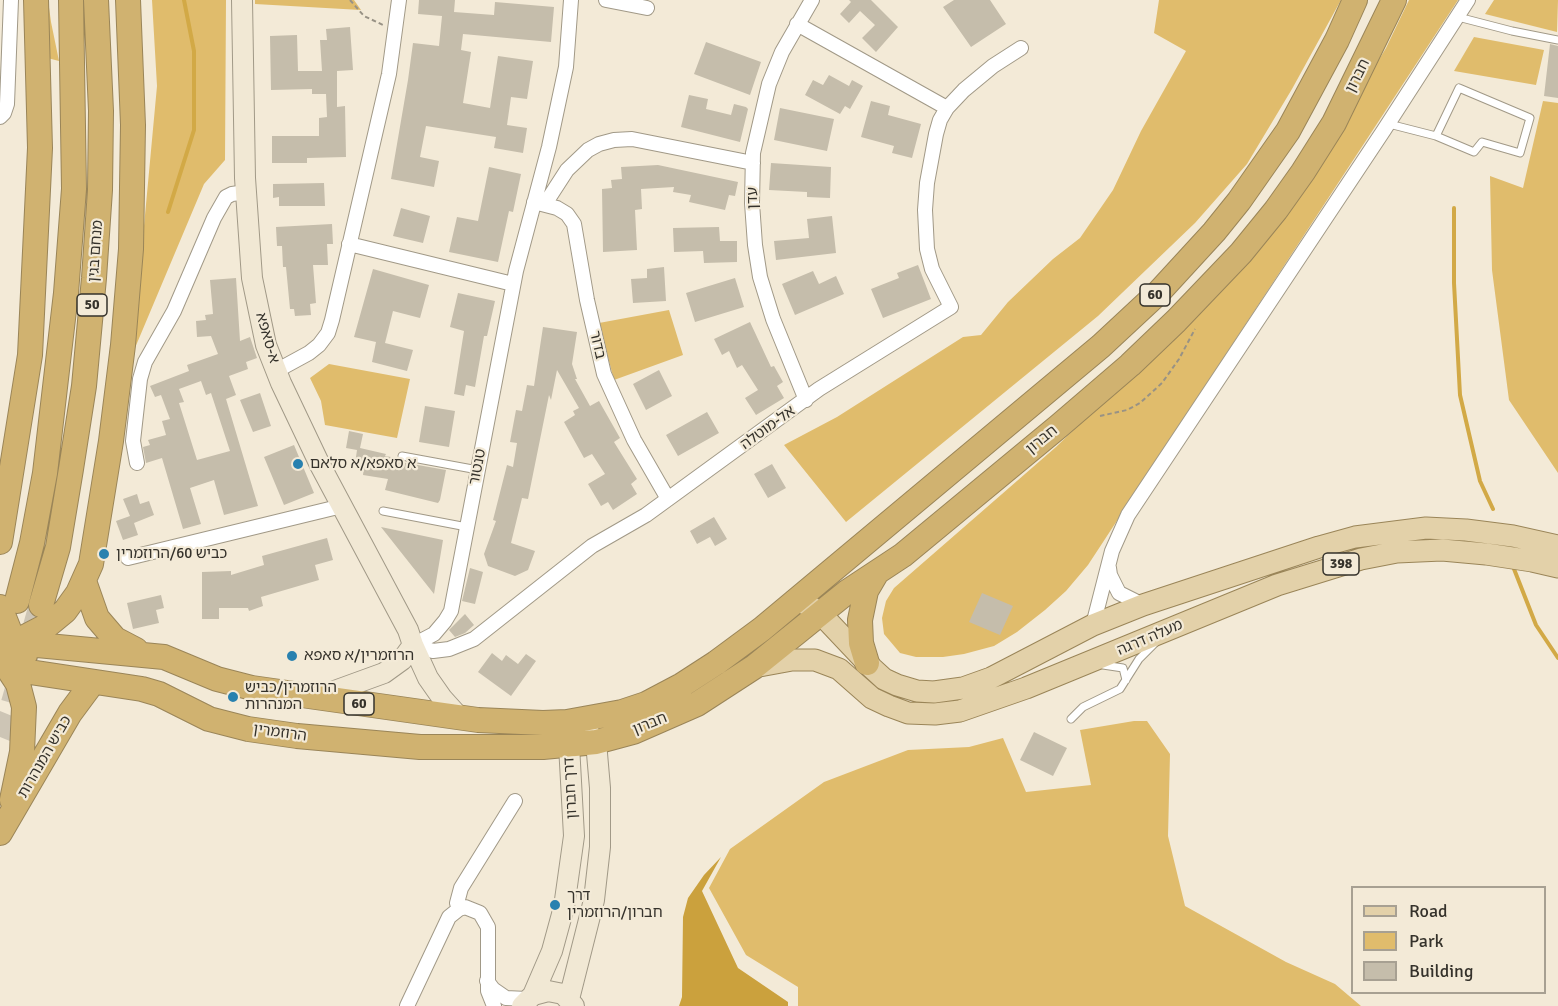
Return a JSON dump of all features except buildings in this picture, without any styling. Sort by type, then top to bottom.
[{"type":"highway","points":[[0,542],[30,355],[40,148],[36,0]]},
{"type":"highway","name":"מנחם בגין","points":[[9,604],[32,543],[45,473],[66,293],[74,189],[70,0]]},
{"type":"highway","name":"מנחם בגין","points":[[42,605],[58,548],[71,469],[84,386],[94,278],[100,190],[101,111],[96,0]]},
{"type":"highway","points":[[7,658],[65,610],[84,582],[94,548],[123,345],[131,249],[133,125],[128,0]]},
{"type":"highway","name":"חברון","points":[[580,721],[646,704],[682,685],[738,648],[1128,322],[1184,265],[1239,201],[1288,131],[1337,40],[1355,0]]},
{"type":"highway","name":"חברון","points":[[569,745],[596,742],[660,722],[697,704],[754,667],[847,592],[926,536],[1121,373],[1176,321],[1241,253],[1276,210],[1334,123],[1394,0]]},
{"type":"highway","points":[[867,663],[860,635],[861,613],[866,591],[877,572]]},
{"type":"highway","points":[[84,582],[90,605],[105,628],[115,639],[145,654]]},
{"type":"highway","points":[[3,828],[22,752],[24,729],[22,698],[7,658],[9,604]]},
{"type":"highway","name":"60","points":[[7,658],[65,647],[145,654],[164,657],[235,684],[314,698],[460,718],[543,723],[580,721]]},
{"type":"highway","name":"הרוזמרין","points":[[7,658],[50,677],[142,689],[159,694],[209,719],[273,733],[420,747],[569,745]]},
{"type":"highway","name":"כביש המנהרות","points":[[3,828],[70,713],[93,682]]},
{"type":"main road","name":"מעלה דרגה","points":[[795,600],[820,613],[884,679],[916,691],[934,692],[963,688],[991,678],[1093,625],[1143,605],[1355,537],[1426,528],[1513,536],[1558,546]]},
{"type":"main road","name":"מעלה דרגה","points":[[754,667],[792,660],[815,660],[839,669],[872,698],[889,706],[908,713],[935,714],[970,707],[1077,669],[1287,581],[1361,558],[1397,552],[1442,550],[1532,561],[1558,567]]},
{"type":"street","points":[[0,117],[7,104],[11,0]]},
{"type":"street","name":"א-סאפא","points":[[242,0],[243,140],[246,192],[252,278],[266,345],[315,455],[408,630],[412,645],[434,688],[460,718]]},
{"type":"street","points":[[276,371],[309,353],[328,333],[389,74],[399,0]]},
{"type":"street","name":"טנטור","points":[[412,645],[434,634],[446,621],[451,611],[514,278],[539,203],[566,67],[571,0]]},
{"type":"street","points":[[606,0],[647,8]]},
{"type":"street","name":"עדן","points":[[806,400],[773,319],[760,277],[752,203],[755,142],[769,84],[797,24],[812,0]]},
{"type":"street","points":[[1093,625],[1100,606],[1109,563],[1128,515],[1389,124],[1468,0]]},
{"type":"street","points":[[797,24],[947,108]]},
{"type":"street","name":"אל-מוטלה","points":[[412,645],[433,651],[449,649],[474,639],[592,546],[646,516],[819,389],[951,307],[932,269],[927,249],[925,219],[927,183],[940,120],[947,108],[964,90],[993,66],[1021,48]]},
{"type":"street","points":[[539,203],[567,170],[588,150],[614,140],[632,139],[753,163]]},
{"type":"street","points":[[137,464],[133,441],[140,379],[145,362],[174,311],[214,218],[226,197],[246,192]]},
{"type":"street","name":"בדור","points":[[539,203],[567,214],[574,224],[587,300],[604,374],[634,440],[668,499]]},
{"type":"street","points":[[349,244],[514,278]]},
{"type":"street","points":[[128,558],[342,506]]},
{"type":"street","points":[[1109,563],[1110,575],[1119,592],[1143,605]]},
{"type":"street","points":[[314,698],[384,673],[402,660],[412,645]]},
{"type":"street","points":[[580,721],[596,742]]},
{"type":"street","name":"דרך חברון","points":[[527,1000],[552,951],[564,907],[574,836],[569,745],[580,721]]},
{"type":"street","name":"דרך חברון","points":[[572,1003],[598,872],[601,813],[596,742]]},
{"type":"street","points":[[459,909],[457,903],[461,888],[515,801]]},
{"type":"street","points":[[407,1006],[449,917],[459,909],[465,908],[480,913],[488,927],[487,981],[494,1006]]},
{"type":"street","points":[[487,981],[493,989],[506,998],[527,1000],[540,992],[556,992],[572,1003]]},
{"type":"lane","points":[[1458,17],[1558,40]]},
{"type":"lane","points":[[1389,124],[1436,136],[1474,152],[1482,142],[1520,153],[1530,118],[1459,88],[1436,136]]},
{"type":"lane","points":[[402,456],[478,470]]},
{"type":"lane","points":[[383,512],[467,527]]},
{"type":"lane","points":[[1071,719],[1083,707],[1120,689],[1139,658],[1170,629]]},
{"type":"lane","points":[[1077,669],[1113,665],[1123,668],[1126,682]]},
{"type":"path","points":[[350,0],[364,16],[376,23],[396,29]]},
{"type":"green space","points":[[48,0],[51,22],[59,61],[28,53]]},
{"type":"green space","points":[[152,0],[226,0],[225,160],[204,184],[132,355],[157,86]]},
{"type":"green space","points":[[255,0],[354,0],[361,10],[255,4]]},
{"type":"green space","points":[[1159,0],[1341,0],[1247,164],[1195,223],[1098,316],[846,522],[784,445],[837,417],[963,337],[981,335],[1008,302],[1053,259],[1080,238],[1113,190],[1141,131],[1186,51],[1154,33]]},
{"type":"green space","points":[[1409,0],[1458,0],[1088,565],[1066,591],[1045,610],[1017,632],[994,646],[943,657],[916,657],[900,653],[884,634],[882,618],[886,601],[894,588],[1056,447],[1228,280],[1285,214],[1386,48]]},
{"type":"green space","points":[[1494,0],[1558,0],[1557,32],[1485,14]]},
{"type":"green space","points":[[1474,37],[1544,50],[1536,85],[1454,71]]},
{"type":"green space","points":[[1543,101],[1558,103],[1558,473],[1509,400],[1492,270],[1490,176],[1523,188]]},
{"type":"green space","points":[[669,310],[683,355],[614,380],[599,323]]},
{"type":"green space","points":[[329,364],[410,379],[397,438],[325,425],[321,401],[310,378]]},
{"type":"green space","points":[[1147,721],[1170,754],[1168,836],[1185,906],[1286,962],[1335,984],[1361,1006],[798,1006],[798,987],[746,955],[709,888],[730,849],[824,782],[908,750],[969,747],[1003,738],[1026,792],[1091,785],[1080,730]]},
{"type":"shaded area","points":[[721,857],[702,891],[738,968],[788,1002],[788,1006],[679,1006],[682,997],[683,917],[688,898],[704,875]]},
{"type":"waterway","points":[[168,212],[194,130],[194,51],[184,0]]},
{"type":"waterway","points":[[1454,208],[1454,283],[1460,395],[1480,481],[1493,509]]},
{"type":"waterway","points":[[1514,569],[1536,625],[1558,658]]},
{"type":"tunnel","points":[[0,737],[11,710],[41,605]]},
{"type":"place","name":"א סאפא/א סלאם","points":[[298,464]]},
{"type":"place","name":"כביש 60/הרוזמרין","points":[[104,554]]},
{"type":"place","name":"הרוזמרין/א סאפא","points":[[292,656]]},
{"type":"place","name":"הרוזמרין/כביש המנהרות","points":[[233,697]]},
{"type":"place","name":"דרך חברון/הרוזמרין","points":[[555,905]]}]
